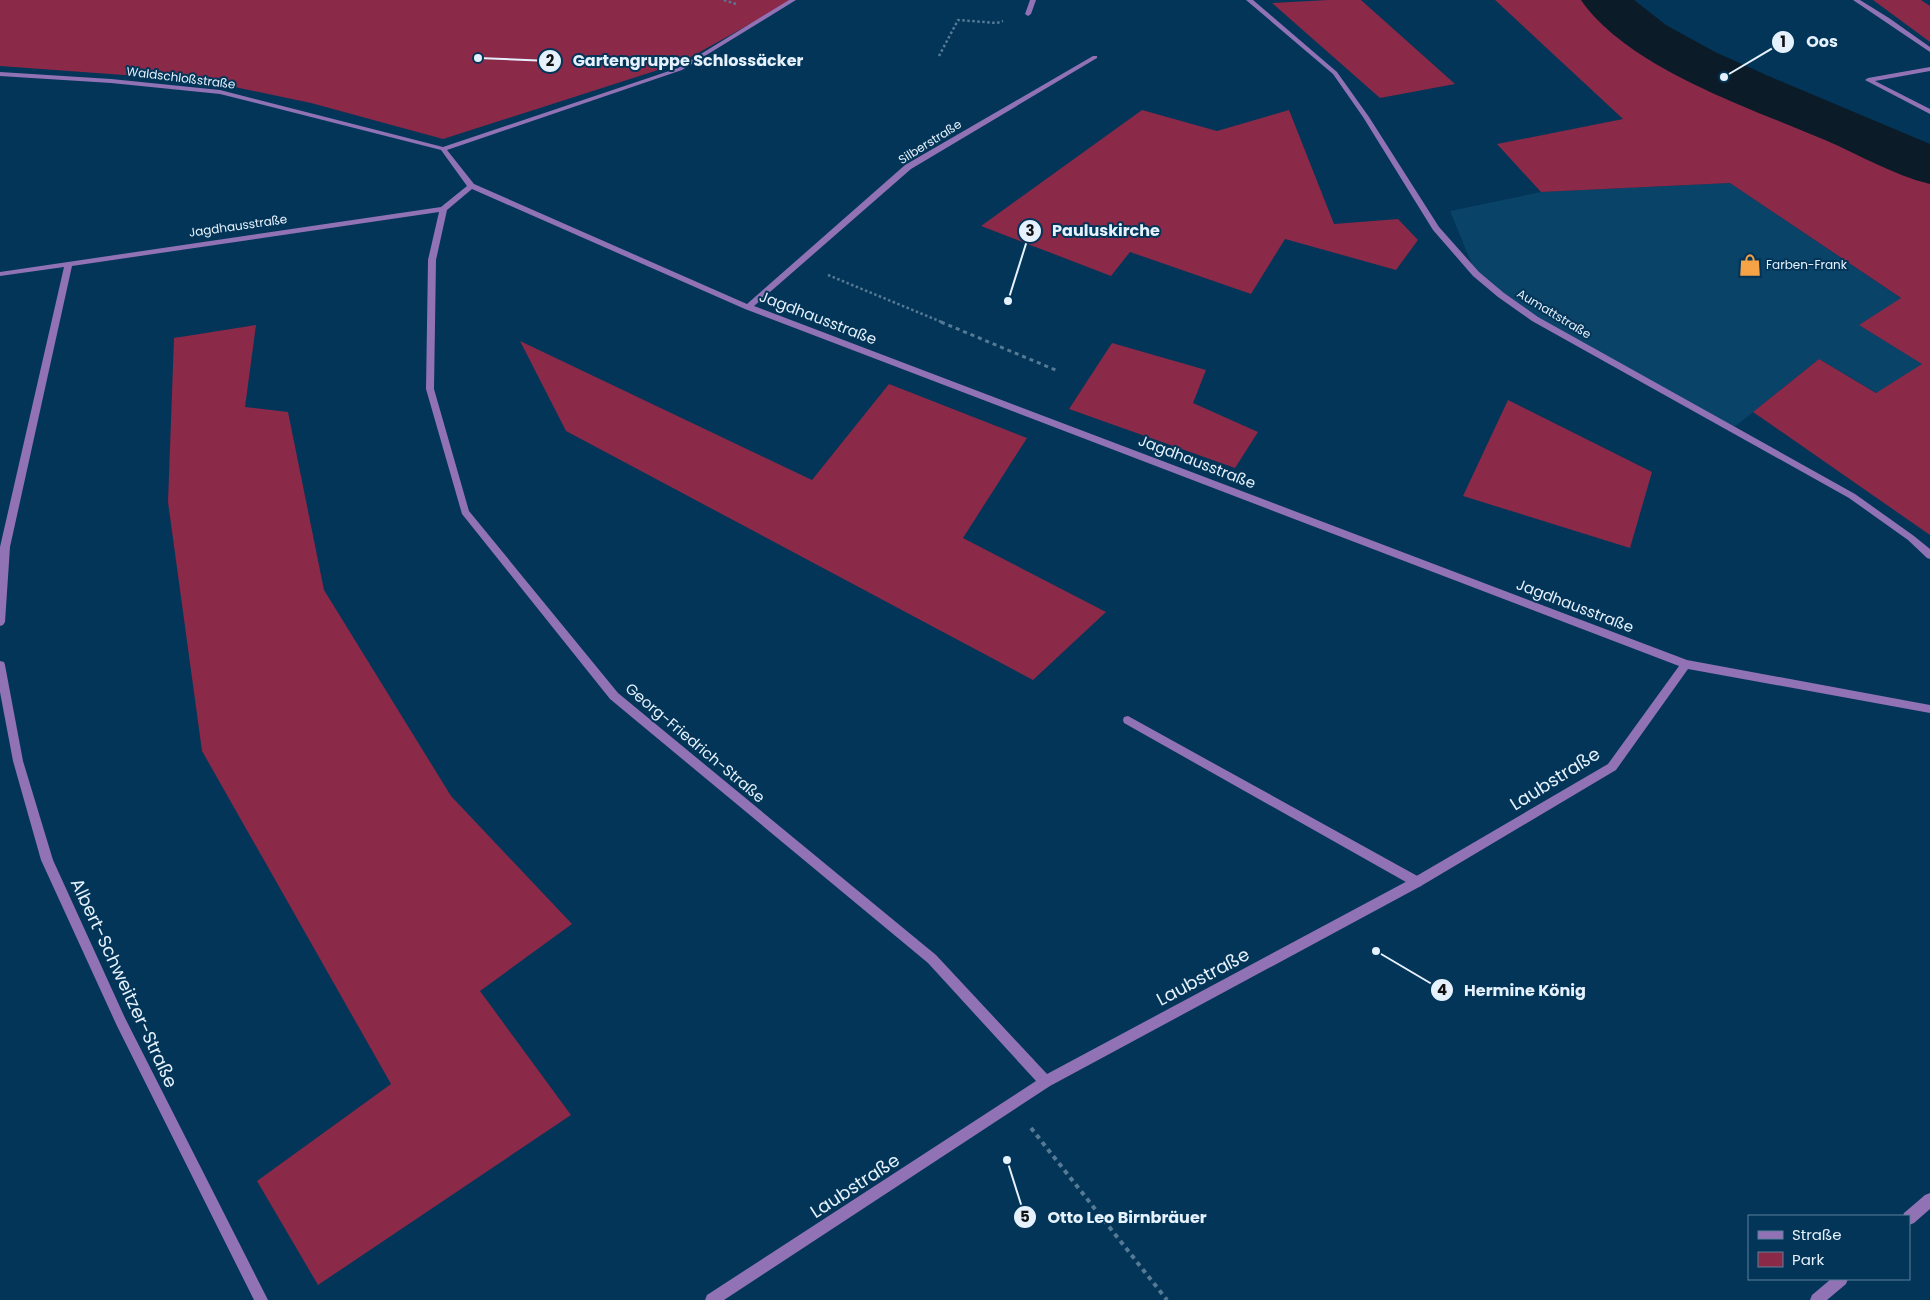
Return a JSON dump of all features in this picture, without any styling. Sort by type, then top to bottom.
[{"type":"street","points":[[443,149],[680,69],[793,0]]},
{"type":"street","points":[[1028,14],[1033,0]]},
{"type":"street","name":"Aumattstraße","points":[[1249,0],[1335,72],[1366,117],[1436,228],[1476,274],[1501,295],[1535,318],[1852,496],[1911,538],[1930,555]]},
{"type":"street","points":[[1856,0],[1887,19],[1930,50]]},
{"type":"street","name":"Silberstraße","points":[[748,307],[908,167],[1095,57]]},
{"type":"street","points":[[1930,69],[1868,80],[1930,112]]},
{"type":"street","name":"Waldschloßstraße","points":[[0,74],[111,81],[220,92],[443,149]]},
{"type":"street","name":"Jagdhausstraße","points":[[443,149],[471,186],[748,307],[1686,664],[1930,709]]},
{"type":"street","points":[[443,209],[471,186]]},
{"type":"street","name":"Jagdhausstraße","points":[[0,274],[443,209]]},
{"type":"street","name":"Georg-Friedrich-Straße","points":[[443,209],[432,260],[430,389],[465,512],[614,696],[932,959],[1046,1082]]},
{"type":"street","points":[[0,622],[6,546],[69,264]]},
{"type":"street","name":"Laubstraße","points":[[712,1300],[1046,1082],[1417,882],[1612,767],[1686,664]]},
{"type":"street","name":"Albert-Schweitzer-Straße","points":[[0,665],[18,762],[47,860],[121,1022],[261,1300]]},
{"type":"street","points":[[1128,720],[1417,882]]},
{"type":"street","points":[[1910,1217],[1930,1200]]},
{"type":"street","points":[[1817,1300],[1840,1280]]},
{"type":"path","points":[[939,56],[958,20],[997,23],[1028,14]]},
{"type":"path","points":[[799,262],[1058,371]]},
{"type":"path","points":[[1012,1104],[1167,1300]]},
{"type":"shaded area","points":[[1730,183],[1902,299],[1859,325],[1923,364],[1877,393],[1819,359],[1732,429],[1535,319],[1476,274],[1450,211],[1541,192]]},
{"type":"green space","points":[[0,0],[793,0],[680,63],[443,139],[311,103],[206,81],[0,66]]},
{"type":"green space","points":[[1361,0],[1455,84],[1380,98],[1272,3]]},
{"type":"green space","points":[[1495,0],[1596,0],[1653,51],[1775,114],[1930,181],[1930,535],[1753,412],[1819,359],[1876,393],[1922,364],[1859,325],[1901,298],[1730,183],[1541,192],[1497,144],[1623,119]]},
{"type":"green space","points":[[1873,0],[1921,0],[1930,6],[1930,42]]},
{"type":"green space","points":[[1142,110],[1217,131],[1289,110],[1334,224],[1398,219],[1418,240],[1396,270],[1285,239],[1251,294],[1130,252],[1111,276],[981,226]]},
{"type":"green space","points":[[256,325],[245,407],[288,412],[324,590],[451,796],[572,924],[480,991],[571,1115],[318,1285],[257,1181],[391,1084],[202,751],[168,502],[174,338]]},
{"type":"green space","points":[[520,341],[812,480],[889,384],[1027,438],[963,538],[1106,612],[1033,680],[566,431]]},
{"type":"green space","points":[[1112,343],[1206,370],[1193,403],[1258,432],[1235,468],[1069,409]]},
{"type":"green space","points":[[1508,400],[1652,472],[1630,548],[1463,496]]},
{"type":"waterway","points":[[1606,0],[1625,20],[1659,44],[1684,57],[1754,90],[1872,139],[1930,166]]},
{"type":"place","name":"Gartengruppe Schlossäcker","points":[[478,58]]},
{"type":"place","name":"Oos","points":[[1724,77]]},
{"type":"place","name":"Farben-Frank","points":[[1750,265]]},
{"type":"place","name":"Pauluskirche","points":[[1008,301]]},
{"type":"place","name":"Hermine König","points":[[1376,951]]},
{"type":"place","name":"Otto Leo Birnbräuer","points":[[1007,1160]]}]
